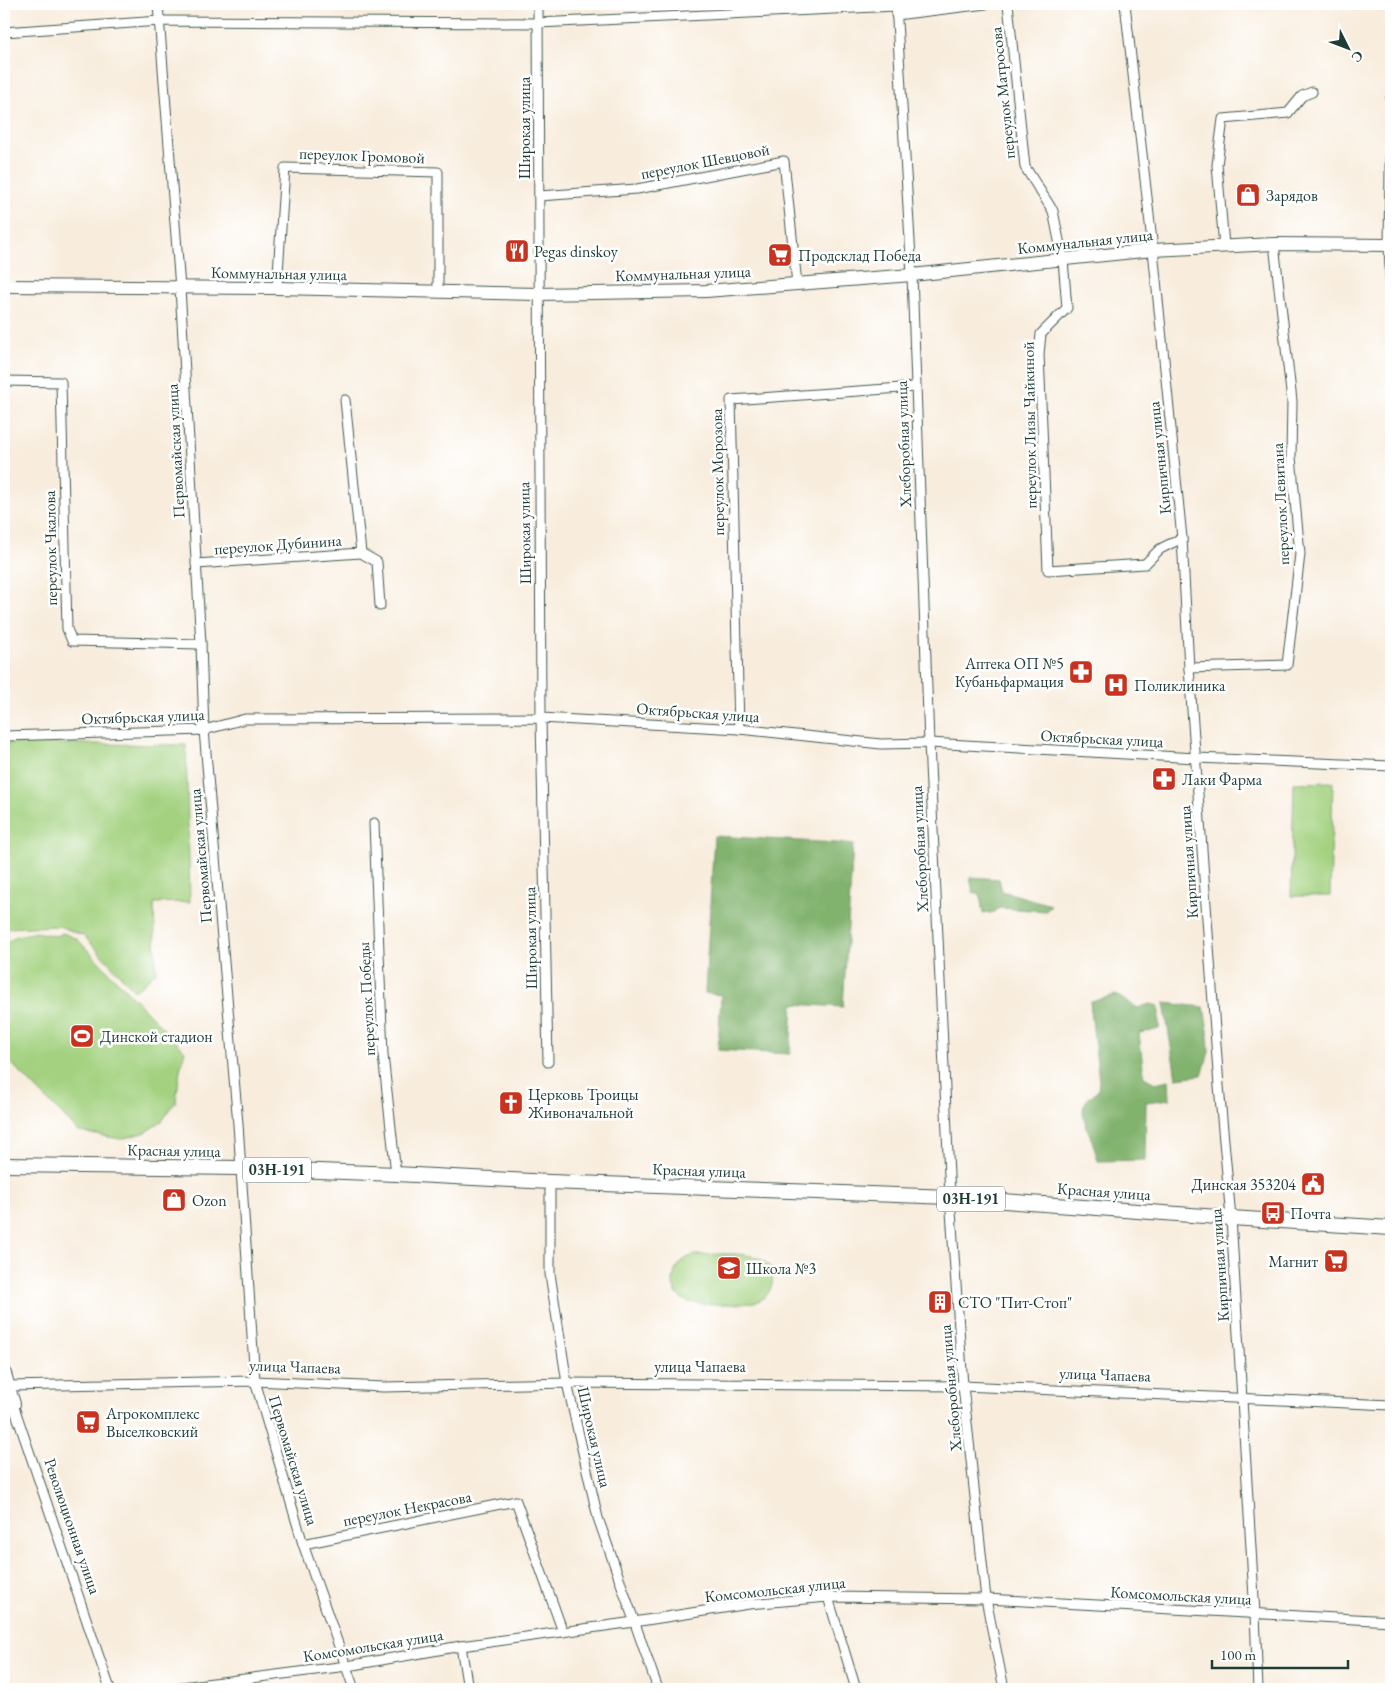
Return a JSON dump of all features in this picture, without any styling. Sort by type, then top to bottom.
[{"type":"main road","name":"Красная улица","points":[[4,1166],[240,1168],[950,1197],[1391,1228]]},
{"type":"main road","name":"Революционная улица","points":[[6,1380],[9,1405]]},
{"type":"street","name":"Первомайская улица","points":[[158,4],[180,288],[201,644],[204,730],[238,1124],[254,1381],[303,1544],[354,1689]]},
{"type":"street","name":"Широкая улица","points":[[538,4],[541,718],[548,1062]]},
{"type":"street","points":[[4,32],[160,21],[538,23],[986,4]]},
{"type":"street","name":"переулок Матросова","points":[[1008,4],[1024,167],[1054,211],[1063,260]]},
{"type":"street","name":"Кирпичная улица","points":[[1125,4],[1153,250],[1182,538],[1189,668],[1220,1094],[1231,1218],[1258,1689]]},
{"type":"street","name":"Хлеборобная улица","points":[[896,8],[912,275],[929,743],[950,1197],[963,1386],[986,1599],[1004,1689]]},
{"type":"street","points":[[1224,246],[1217,165],[1222,119],[1288,113],[1302,96],[1312,92]]},
{"type":"street","points":[[1391,97],[1391,296]]},
{"type":"street","name":"переулок Шевцовой","points":[[539,196],[637,189],[784,161],[797,284]]},
{"type":"street","name":"переулок Громовой","points":[[277,288],[285,168],[438,172],[438,292]]},
{"type":"street","name":"Коммунальная улица","points":[[4,286],[277,288],[538,294],[706,291],[912,275],[1153,250],[1274,244],[1390,245]]},
{"type":"street","name":"переулок Левитана","points":[[1189,668],[1287,665],[1300,554],[1291,456],[1292,401],[1274,244]]},
{"type":"street","name":"переулок Лизы Чайкиной","points":[[1063,260],[1067,308],[1041,334],[1039,354],[1048,570],[1145,564],[1160,549],[1182,538]]},
{"type":"street","name":"переулок Чкалова","points":[[4,381],[61,382],[67,629],[72,641],[201,644]]},
{"type":"street","name":"переулок Морозова","points":[[739,729],[730,400],[915,387]]},
{"type":"street","name":"переулок Дубинина","points":[[345,400],[361,554]]},
{"type":"street","name":"переулок Дубинина","points":[[196,564],[361,554],[377,562],[380,606]]},
{"type":"street","name":"Октябрьская улица","points":[[4,736],[204,730],[245,719],[541,718],[739,729],[881,744],[929,743],[1196,758],[1391,766]]},
{"type":"street","name":"переулок Победы","points":[[374,823],[383,1055],[396,1174]]},
{"type":"street","name":"Широкая улица","points":[[550,1182],[550,1274],[567,1382],[598,1518],[658,1689]]},
{"type":"street","name":"улица Чапаева","points":[[6,1380],[254,1381],[384,1386],[567,1382],[963,1386],[1391,1405]]},
{"type":"street","name":"Революционная улица","points":[[9,1405],[110,1689]]},
{"type":"street","name":"переулок Некрасова","points":[[303,1544],[516,1502],[563,1632]]},
{"type":"street","points":[[828,1597],[856,1689]]},
{"type":"street","name":"Комсомольская улица","points":[[166,1689],[346,1666],[461,1646],[749,1604],[828,1597],[986,1599],[1391,1621]]},
{"type":"street","points":[[461,1646],[468,1689]]},
{"type":"green space","points":[[4,743],[186,745],[190,902],[154,903],[156,972],[135,991],[84,936],[59,926],[4,928]]},
{"type":"green space","points":[[1333,782],[1330,896],[1291,896],[1294,783]]},
{"type":"green space","points":[[714,836],[853,844],[843,1007],[793,1004],[790,1054],[718,1050],[721,995],[705,993]]},
{"type":"green space","points":[[970,877],[999,879],[1002,891],[1051,905],[1046,911],[999,908],[995,912],[983,914],[980,895],[973,892]]},
{"type":"green space","points":[[36,932],[56,936],[63,933],[77,939],[185,1051],[180,1070],[176,1101],[163,1120],[146,1132],[121,1139],[79,1132],[4,1056],[4,944],[17,936]]},
{"type":"green space","points":[[1116,995],[1138,1008],[1150,1004],[1159,1006],[1159,1029],[1139,1033],[1144,1077],[1155,1083],[1169,1080],[1170,1099],[1146,1102],[1145,1160],[1098,1161],[1083,1111],[1086,1101],[1098,1091],[1099,1081],[1090,1002]]},
{"type":"green space","points":[[1164,1003],[1204,1007],[1209,1052],[1202,1075],[1176,1078]]},
{"type":"green space","points":[[732,1254],[757,1258],[766,1263],[772,1272],[770,1291],[763,1298],[753,1303],[709,1304],[686,1301],[675,1290],[674,1275],[681,1262],[688,1257]]},
{"type":"place","name":"Зарядов","points":[[1248,195]]},
{"type":"place","name":"Pegas dinskoy","points":[[517,251]]},
{"type":"place","name":"Продсклад Победа","points":[[780,255]]},
{"type":"place","name":"Аптека ОП №5 Кубаньфармация","points":[[1081,672]]},
{"type":"place","name":"Поликлиника","points":[[1116,685]]},
{"type":"place","name":"Лаки Фарма","points":[[1164,779]]},
{"type":"place","name":"Динской стадион","points":[[82,1036]]},
{"type":"place","name":"Церковь Троицы Живоначальной","points":[[511,1103]]},
{"type":"place","name":"Динская 353204","points":[[1313,1184]]},
{"type":"place","name":"Ozon","points":[[174,1200]]},
{"type":"place","name":"Почта","points":[[1273,1213]]},
{"type":"place","name":"Магнит","points":[[1336,1261]]},
{"type":"place","name":"Школа №3","points":[[729,1268]]},
{"type":"place","name":"СТО \"Пит-Стоп\"","points":[[940,1302]]},
{"type":"place","name":"Агрокомплекс Выселковский","points":[[88,1422]]}]
